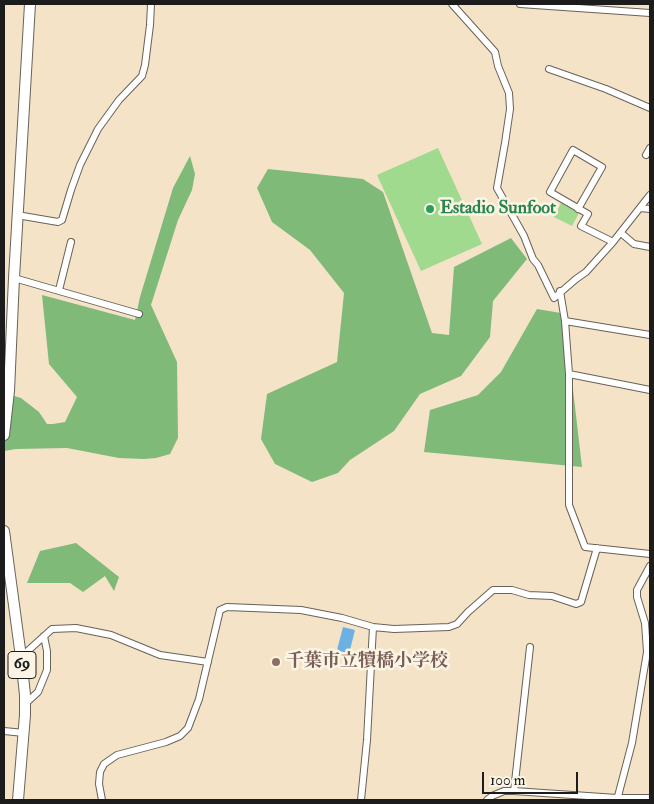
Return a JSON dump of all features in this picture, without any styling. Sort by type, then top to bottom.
[{"type":"main road","points":[[4,435],[9,391],[8,303],[14,278],[30,4]]},
{"type":"main road","name":"69","points":[[4,531],[21,657],[25,704],[18,800]]},
{"type":"street","points":[[17,215],[58,222],[62,220],[80,165],[98,129],[120,100],[142,76],[150,25],[151,4]]},
{"type":"street","points":[[452,4],[495,52],[510,98],[510,109],[497,188],[524,236],[533,259],[538,265],[554,298],[586,272],[613,242],[650,195]]},
{"type":"street","points":[[520,4],[650,13]]},
{"type":"street","points":[[549,69],[606,89],[650,108]]},
{"type":"street","points":[[578,209],[602,167],[573,150],[550,192],[578,209],[588,214],[581,226],[613,242]]},
{"type":"street","points":[[640,208],[650,209]]},
{"type":"street","points":[[620,233],[634,244],[650,247]]},
{"type":"street","points":[[59,290],[71,242]]},
{"type":"street","points":[[14,278],[139,314]]},
{"type":"street","points":[[560,292],[565,321],[569,374],[569,505],[584,547],[650,554]]},
{"type":"street","points":[[565,321],[650,335]]},
{"type":"street","points":[[569,374],[650,390]]},
{"type":"street","points":[[102,800],[99,784],[100,772],[104,764],[117,755],[166,742],[180,736],[188,728],[199,699],[220,610],[227,607],[301,610],[342,618],[374,627],[394,629],[449,627],[457,624],[493,590],[512,590],[529,595],[552,596],[576,604],[581,602],[597,548]]},
{"type":"street","points":[[617,799],[632,744],[647,652],[645,623],[637,597],[637,590],[650,566]]},
{"type":"street","points":[[4,593],[13,599]]},
{"type":"street","points":[[361,800],[374,627]]},
{"type":"street","points":[[21,657],[52,628],[76,628],[111,635],[160,655],[208,662]]},
{"type":"street","points":[[25,704],[38,692],[47,670],[47,651],[44,636]]},
{"type":"street","points":[[514,791],[530,647]]},
{"type":"street","points":[[4,730],[24,733]]},
{"type":"street","points":[[487,800],[504,791],[617,799],[650,798]]},
{"type":"green space","name":"Estadio Sunfoot","points":[[438,148],[482,244],[421,271],[377,175]]},
{"type":"green space","points":[[190,156],[195,174],[192,190],[178,220],[151,305],[177,362],[178,438],[170,454],[144,459],[119,458],[67,448],[4,451],[4,393],[21,398],[39,412],[47,424],[65,422],[77,397],[49,364],[42,295],[135,320],[140,297],[173,188]]},
{"type":"green space","points":[[268,169],[363,179],[383,192],[432,333],[449,335],[454,267],[511,238],[527,259],[493,301],[490,337],[461,376],[420,394],[394,431],[350,460],[338,473],[312,482],[275,464],[261,439],[267,394],[337,362],[344,293],[310,250],[272,222],[257,188]]},
{"type":"green space","points":[[561,203],[579,213],[572,226],[554,217]]},
{"type":"green space","points":[[537,309],[567,314],[569,355],[582,467],[424,452],[430,410],[478,395],[501,372]]},
{"type":"green space","points":[[76,543],[119,577],[114,591],[105,576],[83,592],[70,583],[27,583],[40,551]]},
{"type":"water","points":[[343,627],[355,630],[349,654],[337,650]]},
{"type":"place","name":"Estadio Sunfoot","points":[[430,209]]},
{"type":"place","name":"千葉市立犢橋小学校","points":[[276,662]]}]
